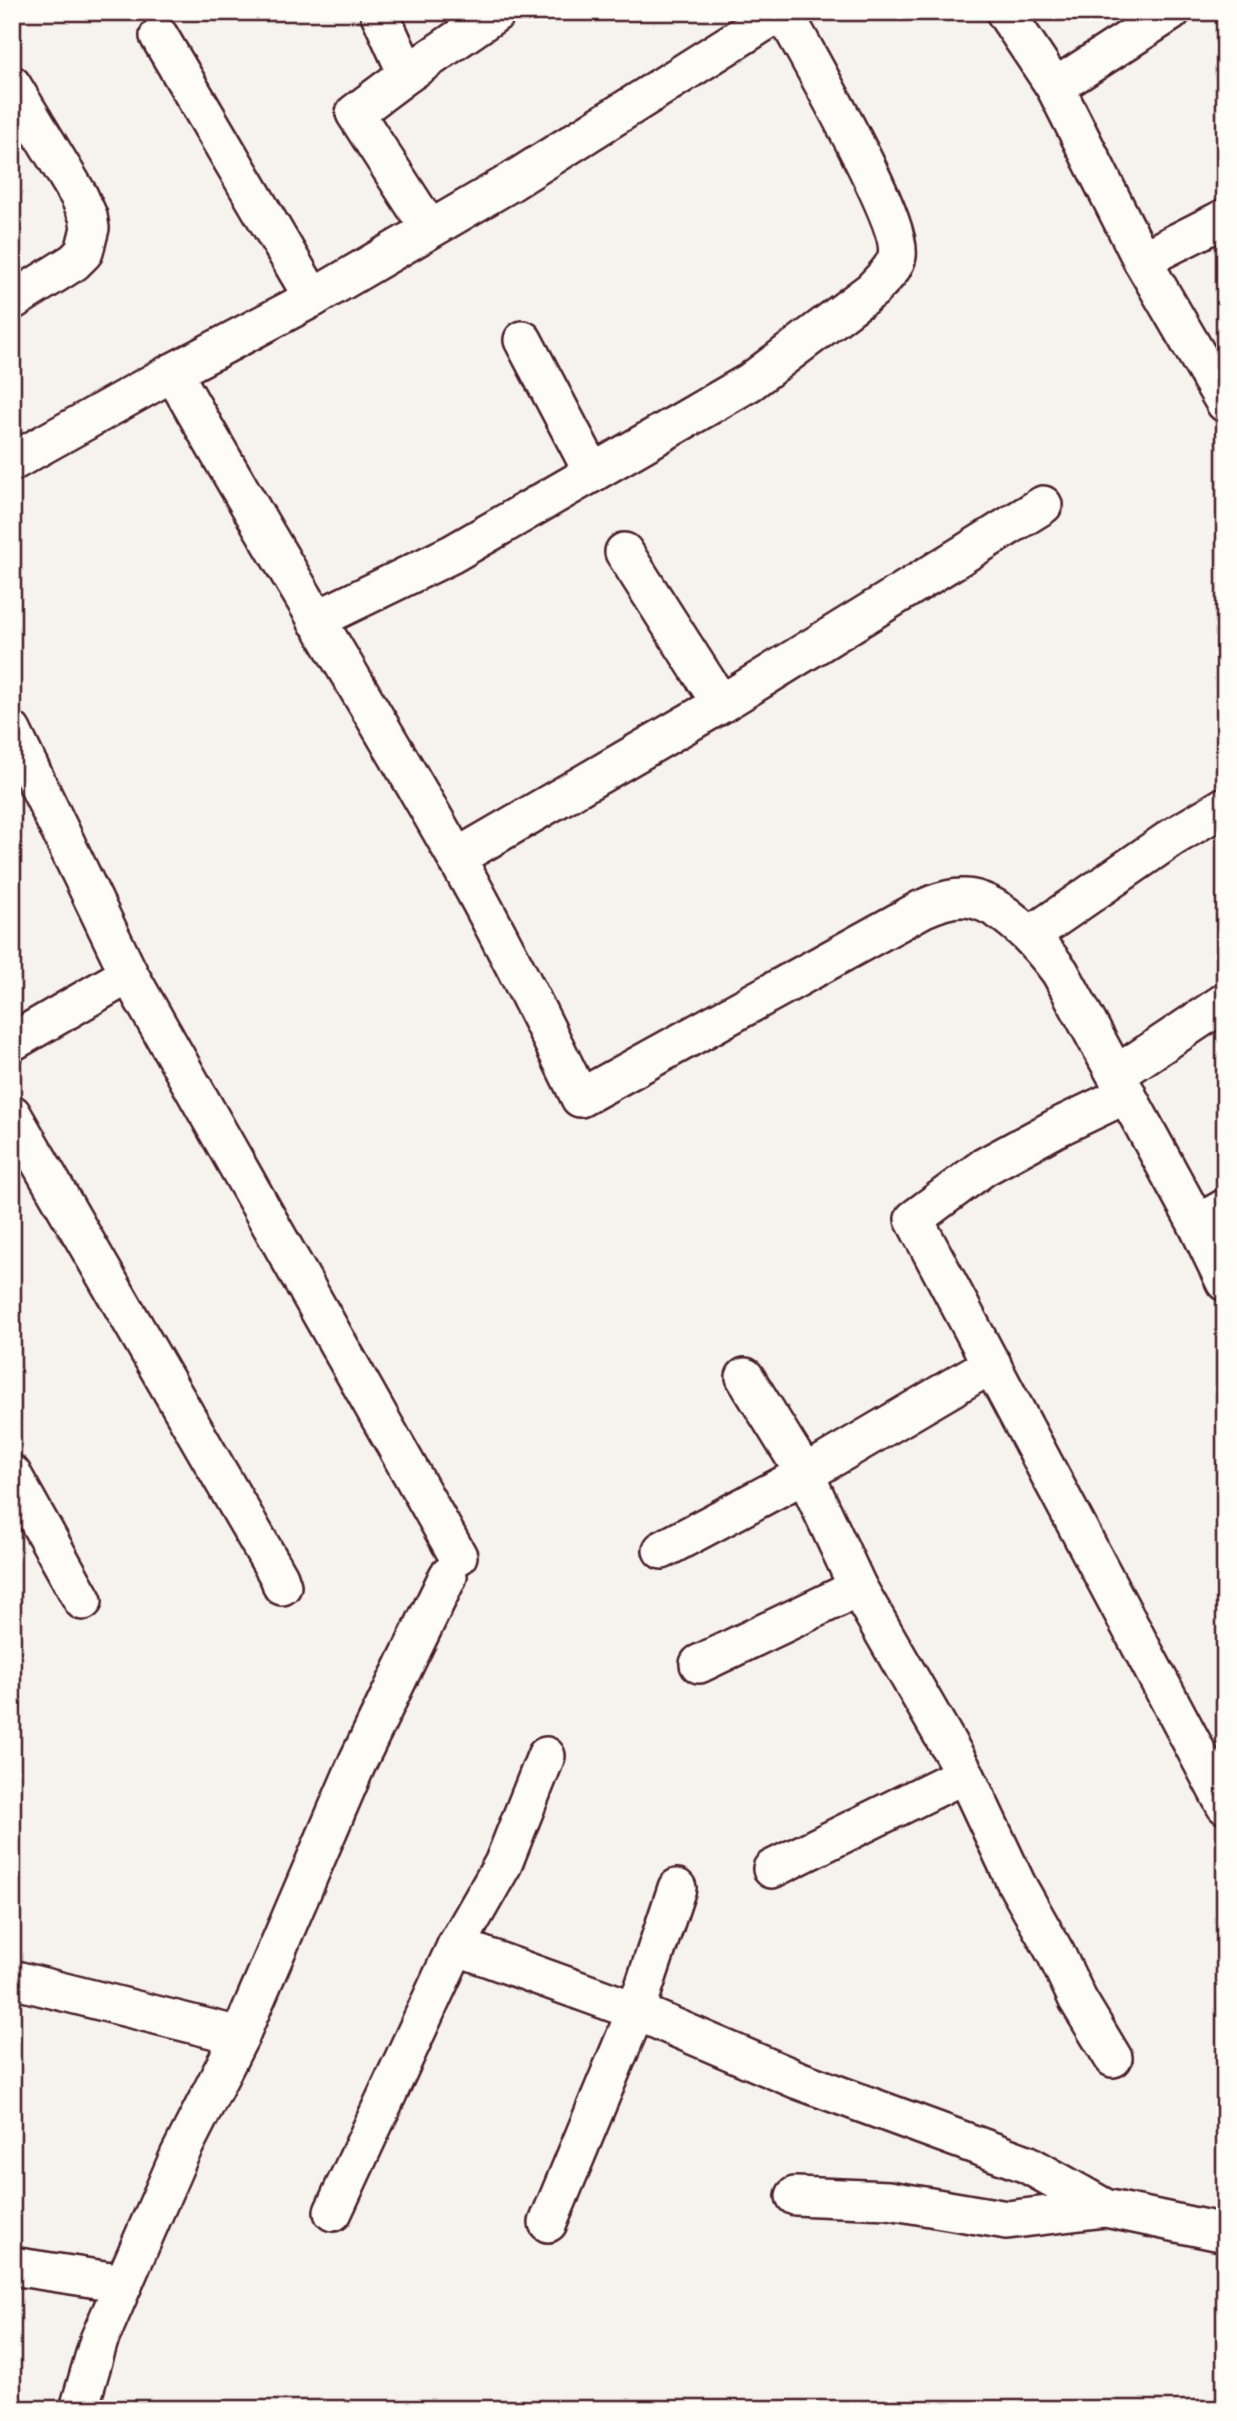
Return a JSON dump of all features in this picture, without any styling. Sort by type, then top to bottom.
[{"type":"street","points":[[379,12],[407,74]]},
{"type":"street","points":[[429,228],[355,113],[497,12]]},
{"type":"street","points":[[12,463],[173,372],[313,298],[517,178],[782,12],[877,188],[891,221],[897,244],[894,264],[885,277],[872,290],[750,383],[452,554],[316,620]]},
{"type":"street","points":[[1005,12],[1055,87],[1142,260],[1225,403]]},
{"type":"street","points":[[1055,87],[1171,12]]},
{"type":"street","points":[[159,36],[313,298]]},
{"type":"street","points":[[12,85],[79,196],[90,228],[83,252],[74,262],[12,301]]},
{"type":"street","points":[[1142,260],[1225,218]]},
{"type":"street","points":[[523,340],[593,473]]},
{"type":"street","points":[[173,372],[456,858],[580,1098],[935,903],[966,898],[984,903],[1031,935],[1060,972],[1122,1084],[1211,1216],[1225,1282]]},
{"type":"street","points":[[456,858],[721,705],[1043,505]]},
{"type":"street","points":[[624,552],[721,705]]},
{"type":"street","points":[[12,730],[129,974],[453,1566],[358,1761],[240,2036],[179,2156],[99,2340],[79,2409]]},
{"type":"street","points":[[1031,935],[1173,837],[1225,806]]},
{"type":"street","points":[[12,1042],[129,974]]},
{"type":"street","points":[[1225,1002],[1122,1084],[1056,1128],[984,1167],[914,1219],[1225,1805]]},
{"type":"street","points":[[12,1114],[282,1586]]},
{"type":"street","points":[[662,1549],[804,1474],[992,1364]]},
{"type":"street","points":[[745,1377],[804,1474],[858,1588],[965,1774],[1016,1883],[1078,2000],[1113,2058]]},
{"type":"street","points":[[12,1474],[83,1601]]},
{"type":"street","points":[[699,1664],[858,1588]]},
{"type":"street","points":[[333,2212],[456,1946],[503,1864],[547,1756]]},
{"type":"street","points":[[772,1869],[965,1774]]},
{"type":"street","points":[[548,2223],[636,2011],[677,1888]]},
{"type":"street","points":[[456,1946],[636,2011],[798,2080],[1027,2164],[1105,2208],[1225,2233]]},
{"type":"street","points":[[12,1979],[240,2036]]},
{"type":"street","points":[[795,2196],[889,2200],[1007,2220],[1105,2208]]},
{"type":"street","points":[[12,2266],[124,2283]]}]
